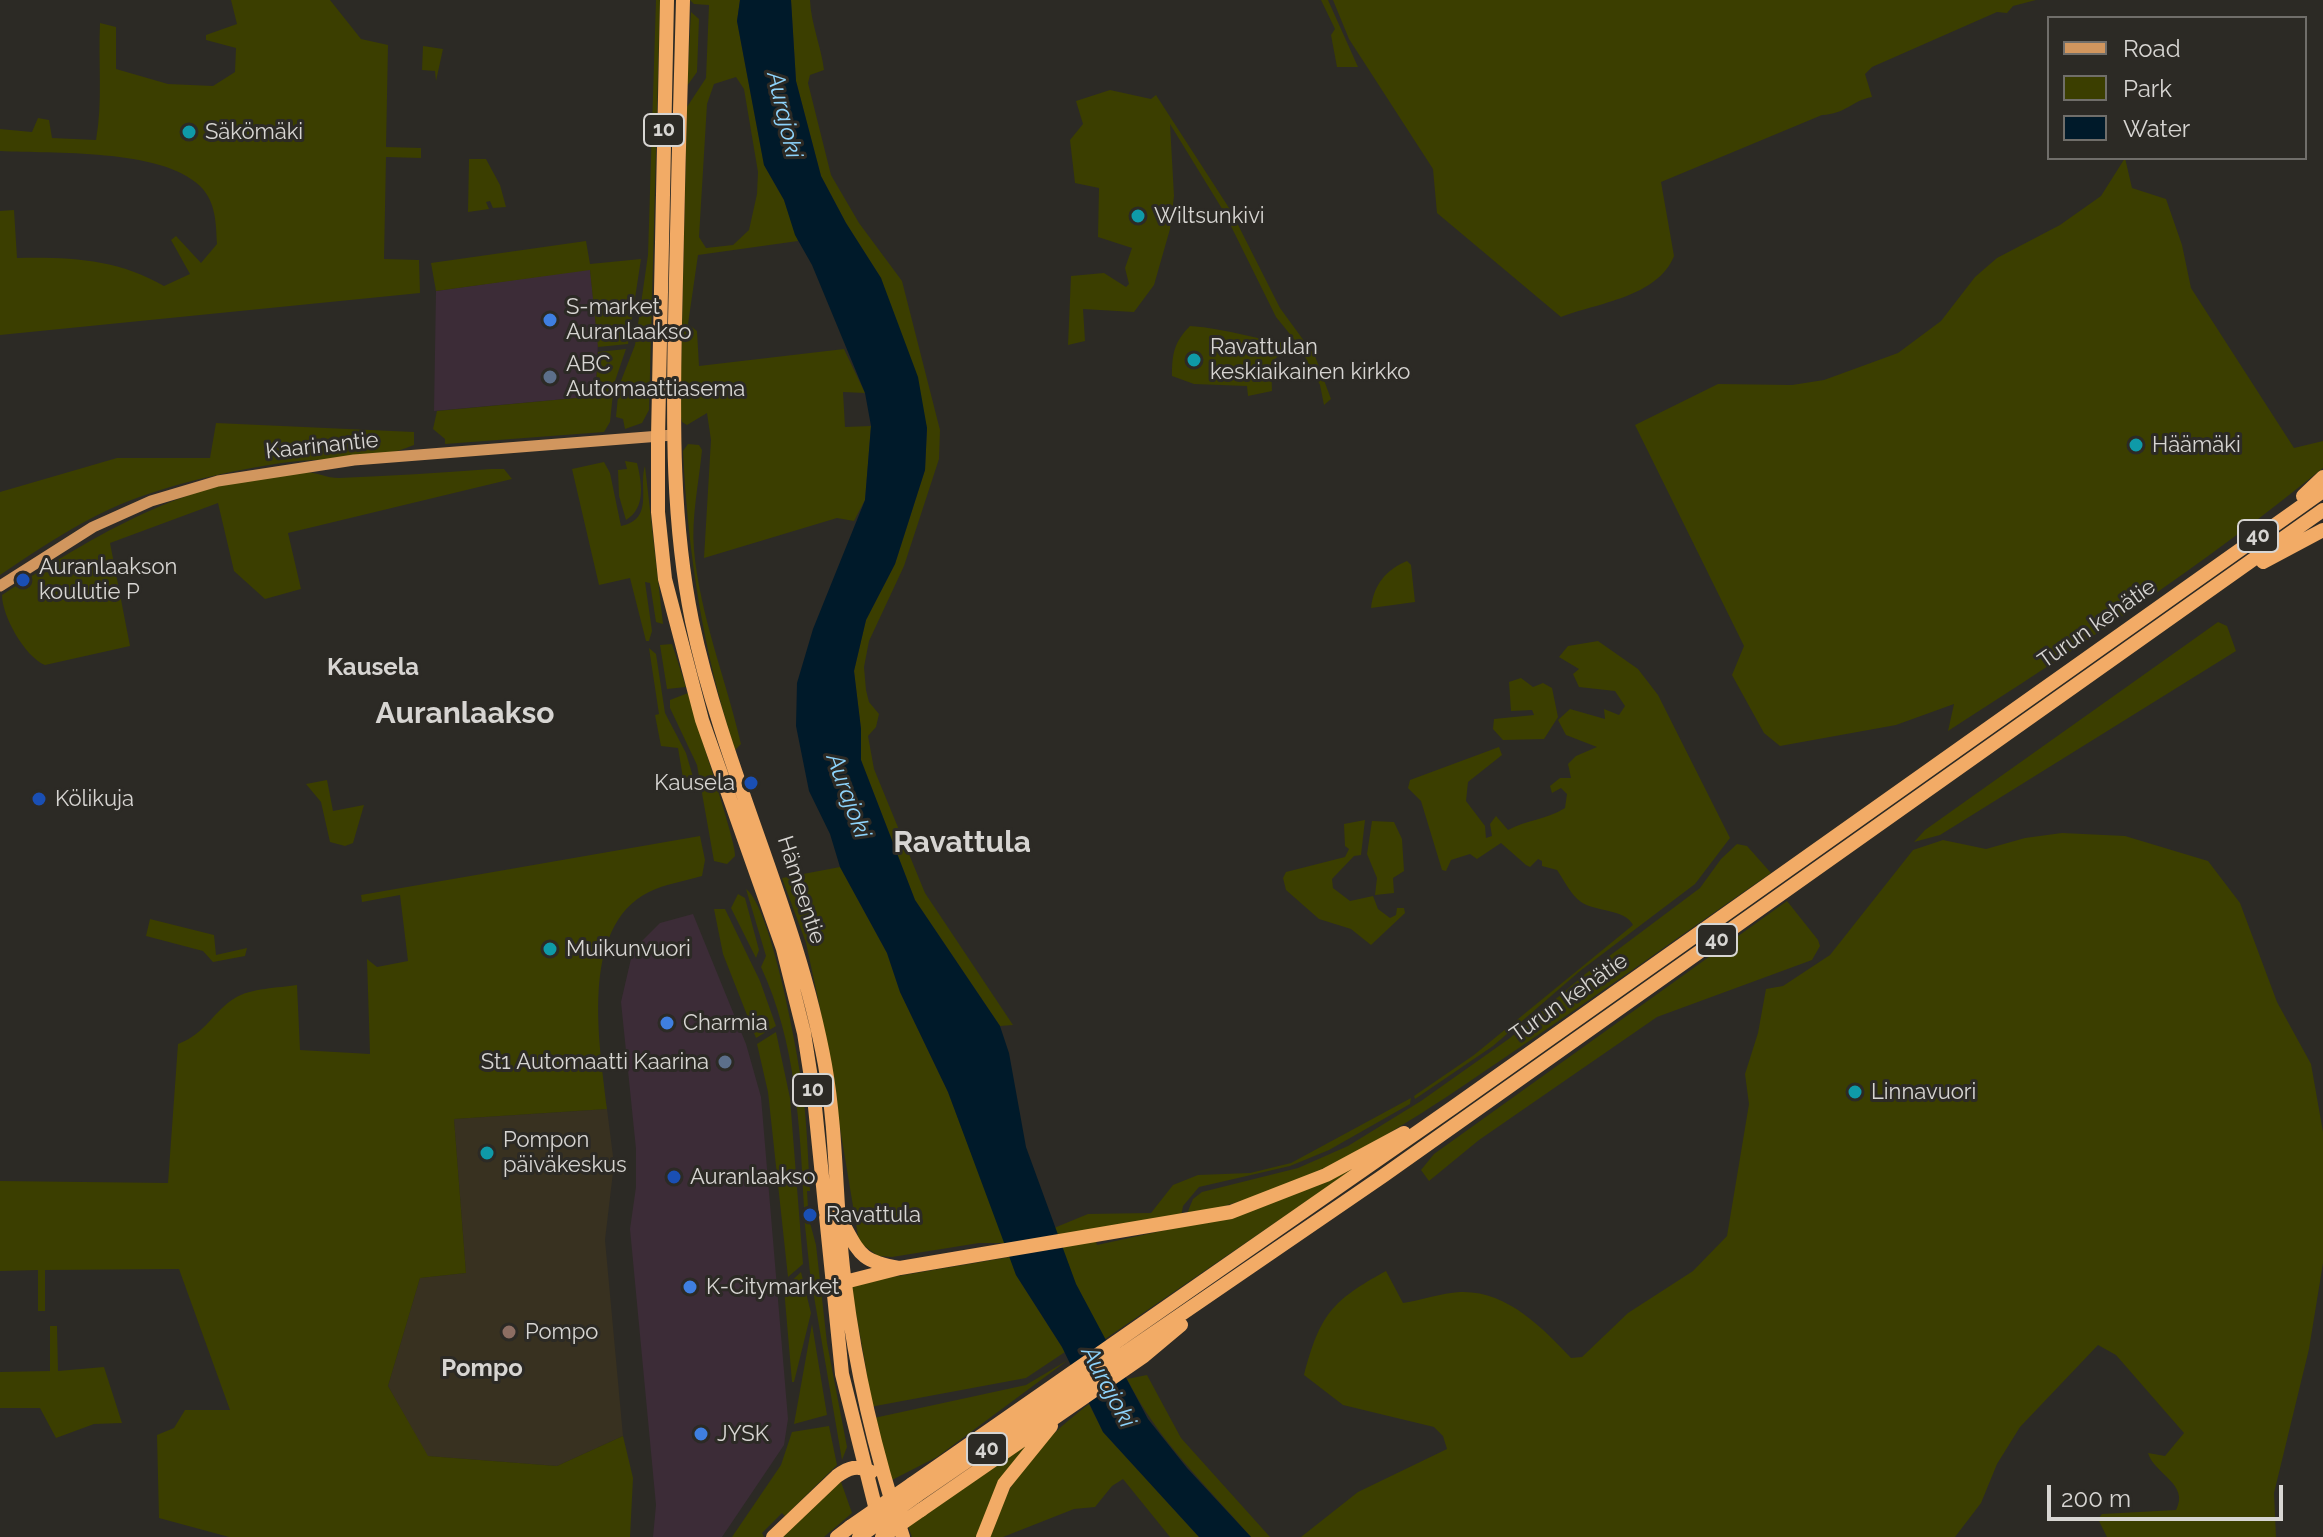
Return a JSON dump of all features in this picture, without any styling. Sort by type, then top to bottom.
[{"type":"highway","name":"10","points":[[667,0],[669,258]]},
{"type":"highway","name":"10","points":[[669,258],[683,0]]},
{"type":"highway","name":"Hämeentie","points":[[669,258],[666,436],[658,512],[669,600],[702,720],[783,949],[804,1033],[814,1097],[849,1471],[883,1537]]},
{"type":"highway","name":"Hämeentie","points":[[666,436],[692,619],[710,694],[775,878],[809,986],[830,1098],[844,1281],[856,1368],[884,1481],[903,1537]]},
{"type":"highway","points":[[2260,535],[2323,477]]},
{"type":"highway","name":"Turun kehätie","points":[[1136,1345],[1441,1115],[2323,491]]},
{"type":"highway","name":"Turun kehätie","points":[[837,1537],[855,1532],[916,1497],[1246,1270],[2323,510]]},
{"type":"highway","points":[[2210,591],[2323,530]]},
{"type":"highway","points":[[831,1290],[844,1281],[900,1268],[1195,1220],[1269,1199],[1326,1175],[1441,1115]]},
{"type":"highway","points":[[840,1218],[861,1255],[874,1263],[900,1268]]},
{"type":"highway","points":[[883,1537],[916,1497],[1136,1345]]},
{"type":"highway","points":[[983,1537],[1004,1484],[1057,1400]]},
{"type":"highway","points":[[773,1537],[849,1471],[884,1481]]},
{"type":"main road","name":"Kaarinantie","points":[[0,586],[93,527],[151,501],[218,481],[354,460],[666,436]]},
{"type":"shaded area","points":[[590,269],[598,342],[596,385],[587,397],[434,411],[436,291]]},
{"type":"shaded area","points":[[693,914],[746,1044],[761,1097],[788,1419],[784,1445],[722,1537],[653,1537],[656,1505],[630,1229],[636,1187],[636,1149],[621,1002],[633,950],[660,923]]},
{"type":"shaded area","name":"Pompo","points":[[607,1109],[614,1164],[605,1240],[623,1436],[557,1466],[427,1456],[388,1386],[420,1278],[466,1273],[454,1119]]},
{"type":"green space","points":[[231,0],[330,0],[361,39],[388,45],[386,147],[421,148],[421,158],[386,157],[384,259],[419,260],[420,293],[0,335],[0,211],[14,210],[17,258],[56,258],[111,265],[164,286],[190,274],[171,240],[176,236],[201,263],[217,244],[214,213],[209,199],[200,186],[182,174],[160,165],[105,155],[0,151],[0,129],[32,132],[38,118],[49,120],[52,138],[96,140],[100,96],[100,23],[116,27],[116,69],[168,84],[213,86],[235,72],[236,48],[206,40],[206,35],[237,24]]},
{"type":"green space","points":[[656,0],[660,0],[649,410],[642,423],[625,429],[623,419],[616,417],[619,386],[635,345],[648,255]]},
{"type":"green space","points":[[690,0],[740,0],[737,21],[764,165],[784,200],[798,241],[698,255],[688,324],[697,331],[699,366],[844,349],[865,393],[843,392],[845,427],[871,426],[865,500],[854,521],[837,518],[704,558],[711,440],[707,413],[687,425],[682,422],[680,413],[687,107],[706,78],[709,5],[694,4]],"holes":[[[736,77],[744,89],[758,172],[749,230],[733,245],[706,248],[699,237],[707,104],[714,84]]]},
{"type":"green space","points":[[791,0],[810,0],[824,70],[810,75],[808,83],[831,175],[859,223],[902,281],[940,430],[939,459],[904,566],[869,641],[864,667],[866,690],[869,702],[879,714],[876,727],[868,736],[874,769],[925,893],[1013,1025],[1000,1026],[915,900],[861,760],[861,729],[854,671],[866,620],[895,564],[925,470],[927,428],[881,278],[821,176],[796,81]]},
{"type":"green space","points":[[1321,0],[1328,0],[1358,67],[1337,67],[1331,35],[1335,29]]},
{"type":"green space","points":[[1333,0],[2036,0],[2013,6],[2007,13],[1997,12],[1872,67],[1865,74],[1872,97],[1661,182],[1674,256],[1666,270],[1641,290],[1561,317],[1437,213],[1433,169],[1349,39]]},
{"type":"green space","points":[[691,12],[699,19],[697,72],[687,86]]},
{"type":"green space","points":[[423,46],[443,49],[436,81],[435,71],[422,70]]},
{"type":"green space","points":[[1110,90],[1151,99],[1156,95],[1231,211],[1280,308],[1315,356],[1331,399],[1324,405],[1320,385],[1303,353],[1280,355],[1271,362],[1272,391],[1248,396],[1247,386],[1194,384],[1172,376],[1175,349],[1190,326],[1298,344],[1276,317],[1224,212],[1170,124],[1174,196],[1170,229],[1154,285],[1134,312],[1083,309],[1085,341],[1068,345],[1071,276],[1104,273],[1126,287],[1129,284],[1125,268],[1132,248],[1098,237],[1099,188],[1075,183],[1070,140],[1083,124],[1076,101]]},
{"type":"green space","points":[[469,159],[486,159],[500,185],[506,207],[493,208],[490,201],[486,202],[489,209],[468,212]]},
{"type":"green space","points":[[2125,160],[2132,188],[2166,199],[2182,245],[2191,288],[2294,448],[2323,441],[2323,468],[2139,605],[1948,731],[1954,704],[1896,725],[1780,746],[1764,733],[1732,675],[1744,646],[1635,425],[1718,384],[1792,385],[1824,380],[1898,353],[1941,321],[1975,277],[1997,258],[2060,225],[2101,196]]},
{"type":"green space","points":[[586,241],[590,264],[641,259],[628,344],[598,347],[590,270],[436,291],[431,263]]},
{"type":"green space","points":[[626,349],[614,384],[610,422],[604,432],[445,444],[445,439],[433,429],[437,411],[587,397],[596,385],[598,352]]},
{"type":"green space","points":[[216,423],[414,432],[414,445],[364,457],[254,468],[170,487],[96,516],[0,575],[0,492],[117,458],[210,458]]},
{"type":"green space","points":[[688,444],[699,445],[702,450],[694,513],[694,550],[708,623],[741,744],[735,750],[714,676],[693,565],[683,451]]},
{"type":"green space","points":[[625,461],[637,463],[641,487],[637,509],[626,520],[619,496],[618,470],[627,469]]},
{"type":"green space","points":[[604,462],[610,473],[621,526],[632,522],[642,509],[645,466],[663,624],[656,622],[650,583],[645,582],[652,631],[649,641],[646,641],[630,578],[599,585],[572,469]]},
{"type":"green space","points":[[504,469],[512,479],[288,533],[301,589],[265,599],[234,571],[218,503],[110,543],[130,646],[45,665],[37,661],[23,645],[10,624],[3,604],[2,595],[108,531],[181,498],[220,486],[303,472],[339,478]]},
{"type":"green space","points":[[1407,561],[1411,565],[1415,602],[1371,608],[1382,579]]},
{"type":"green space","points":[[2218,622],[2227,626],[2236,651],[1940,835],[1914,842],[1925,830]]},
{"type":"green space","points":[[1598,641],[1638,669],[1658,695],[1730,838],[1695,884],[1580,971],[1493,1046],[1415,1099],[1414,1096],[1474,1055],[1633,925],[1624,916],[1581,902],[1557,870],[1542,866],[1542,861],[1538,859],[1530,867],[1501,843],[1477,859],[1470,854],[1451,860],[1446,871],[1442,870],[1421,801],[1408,788],[1410,780],[1499,747],[1502,755],[1468,782],[1466,801],[1485,826],[1486,838],[1492,836],[1490,824],[1496,816],[1508,830],[1565,808],[1567,794],[1561,788],[1552,793],[1550,786],[1560,778],[1571,778],[1568,764],[1576,756],[1597,747],[1566,735],[1558,720],[1570,709],[1605,719],[1604,709],[1619,715],[1625,706],[1615,691],[1579,687],[1573,674],[1579,669],[1559,657],[1568,646]]},
{"type":"green space","points":[[672,644],[686,687],[667,689],[660,645]]},
{"type":"green space","points":[[649,648],[656,654],[665,713],[686,753],[693,777],[683,778],[678,748],[661,746]]},
{"type":"green space","points":[[1521,678],[1533,687],[1543,683],[1552,688],[1558,717],[1544,739],[1503,740],[1493,729],[1494,719],[1534,715],[1532,710],[1511,711],[1509,682]]},
{"type":"green space","points":[[688,693],[734,847],[735,856],[727,864],[714,861],[697,765],[670,708],[670,700]]},
{"type":"green space","points":[[327,780],[333,811],[364,805],[353,843],[345,846],[330,842],[321,802],[306,784]]},
{"type":"green space","points":[[1365,820],[1361,855],[1354,856],[1332,879],[1333,888],[1350,901],[1373,896],[1378,909],[1390,918],[1396,915],[1397,908],[1404,908],[1405,913],[1371,945],[1351,929],[1319,919],[1286,890],[1283,878],[1286,872],[1345,857],[1349,849],[1345,846],[1344,824]]},
{"type":"green space","points":[[1372,821],[1394,822],[1402,839],[1404,871],[1393,878],[1394,893],[1375,895],[1377,878],[1367,854]]},
{"type":"green space","points":[[2062,833],[2125,836],[2208,861],[2240,903],[2277,1002],[2311,1064],[2323,1132],[2323,1263],[2309,1349],[2274,1493],[2276,1537],[2107,1537],[2098,1519],[2102,1514],[2176,1510],[2179,1501],[2175,1486],[2148,1453],[2165,1456],[2184,1433],[2116,1355],[2098,1345],[2020,1427],[1997,1464],[1981,1503],[1955,1537],[1301,1537],[1358,1492],[1447,1449],[1443,1436],[1434,1427],[1343,1405],[1304,1375],[1322,1324],[1340,1301],[1386,1271],[1403,1303],[1460,1292],[1493,1297],[1535,1323],[1571,1358],[1582,1357],[1628,1313],[1693,1271],[1727,1236],[1749,1104],[1745,1074],[1758,1033],[1766,989],[1783,986],[1830,955],[1913,850],[1943,840],[1986,849],[2025,838]]},
{"type":"green space","points":[[700,836],[705,860],[702,876],[649,892],[627,909],[612,932],[603,960],[598,1022],[607,1109],[454,1119],[466,1273],[420,1278],[388,1386],[428,1456],[557,1466],[623,1436],[633,1478],[630,1537],[229,1537],[159,1518],[157,1435],[174,1428],[185,1410],[230,1410],[179,1269],[45,1270],[45,1311],[38,1311],[38,1270],[0,1271],[0,1181],[168,1183],[178,1044],[196,1034],[227,1003],[249,992],[297,985],[300,1050],[370,1054],[367,959],[377,967],[408,961],[400,895],[362,902],[361,895]]},
{"type":"green space","points":[[1737,844],[1747,846],[1771,873],[1470,1081],[1357,1152],[1318,1171],[1234,1203],[1186,1216],[1193,1199],[1202,1192],[1298,1168],[1348,1146],[1421,1101],[1510,1038],[1584,975],[1700,888],[1721,859]]},
{"type":"green space","points":[[840,867],[887,953],[900,992],[948,1092],[1006,1243],[979,1243],[892,1257],[878,1256],[859,1242],[820,1008],[806,943],[782,878]]},
{"type":"green space","points":[[746,889],[765,923],[796,1049],[804,1105],[810,1191],[807,1191],[808,1207],[804,1208],[798,1116],[789,1055],[773,996],[761,967],[766,956]]},
{"type":"green space","points":[[738,894],[745,898],[759,950],[756,958],[731,908]]},
{"type":"green space","points":[[1787,901],[1818,940],[1820,946],[1812,960],[1657,1017],[1479,1140],[1429,1181],[1421,1170],[1434,1154]]},
{"type":"green space","points":[[714,909],[725,909],[760,981],[776,1026],[756,1038],[723,954]]},
{"type":"green space","points":[[150,919],[214,935],[216,955],[247,948],[245,956],[213,962],[203,951],[146,936]]},
{"type":"green space","points":[[776,1032],[790,1098],[803,1264],[788,1277],[768,1092],[757,1044]]},
{"type":"green space","points":[[1411,1098],[1410,1104],[1329,1150],[1290,1166],[1199,1187],[1183,1206],[1181,1217],[1094,1232],[1097,1245],[1230,1216],[1368,1159],[1105,1339],[1076,1284],[1054,1228],[1088,1214],[1151,1213],[1173,1185],[1198,1175],[1250,1173],[1291,1163]]},
{"type":"green space","points":[[808,1215],[816,1245],[827,1343],[847,1447],[842,1460],[810,1273],[804,1216]]},
{"type":"green space","points":[[1010,1257],[1016,1275],[1065,1352],[1026,1378],[870,1407],[851,1284]]},
{"type":"green space","points":[[801,1272],[811,1313],[792,1382],[784,1288]]},
{"type":"green space","points":[[812,1324],[827,1415],[794,1424]]},
{"type":"green space","points":[[50,1326],[57,1326],[58,1371],[104,1367],[122,1423],[94,1424],[56,1438],[40,1408],[0,1408],[0,1372],[50,1371]]},
{"type":"green space","points":[[1068,1360],[937,1457],[890,1481],[874,1418],[1026,1385]]},
{"type":"green space","points":[[1147,1375],[1181,1438],[1270,1537],[1251,1537],[1168,1443],[1127,1379]]},
{"type":"green space","points":[[1089,1404],[1103,1432],[1199,1537],[1170,1537],[1123,1479],[1112,1486],[1095,1507],[1074,1509],[1003,1537],[990,1537],[1016,1478],[1040,1447]]},
{"type":"green space","points":[[829,1426],[837,1465],[785,1516],[782,1513],[762,1533],[764,1537],[732,1537],[781,1465],[792,1432]]},
{"type":"green space","points":[[1023,1443],[1026,1447],[978,1537],[912,1537],[908,1526]]},
{"type":"green space","points":[[840,1479],[852,1513],[824,1537],[779,1537]]},
{"type":"water","name":"Aurajoki","points":[[740,0],[791,0],[796,81],[821,176],[881,278],[918,377],[927,428],[925,470],[895,564],[866,620],[854,671],[861,729],[861,760],[915,900],[1000,1026],[1009,1053],[1026,1147],[1076,1284],[1148,1419],[1187,1468],[1251,1537],[1199,1537],[1103,1432],[1062,1347],[1016,1275],[948,1092],[900,992],[887,953],[840,867],[830,834],[809,791],[796,726],[797,683],[813,629],[865,500],[871,426],[865,393],[812,265],[795,235],[784,200],[764,165],[737,21]]},
{"type":"place","name":"Säkömäki","points":[[189,132]]},
{"type":"place","name":"Wiltsunkivi","points":[[1138,216]]},
{"type":"place","name":"S-market Auranlaakso","points":[[550,320]]},
{"type":"place","name":"Ravattulan keskiaikainen kirkko","points":[[1194,360]]},
{"type":"place","name":"ABC Automaattiasema","points":[[550,377]]},
{"type":"place","name":"Häämäki","points":[[2136,445]]},
{"type":"place","name":"Auranlaakson koulutie P","points":[[23,580]]},
{"type":"place","name":"Kausela","points":[[751,783]]},
{"type":"place","name":"Kölikuja","points":[[39,799]]},
{"type":"place","name":"Muikunvuori","points":[[550,949]]},
{"type":"place","name":"Charmia","points":[[667,1023]]},
{"type":"place","name":"St1 Automaatti Kaarina","points":[[725,1062]]},
{"type":"place","name":"Linnavuori","points":[[1855,1092]]},
{"type":"place","name":"Pompon päiväkeskus","points":[[487,1153]]},
{"type":"place","name":"Auranlaakso","points":[[674,1177]]},
{"type":"place","name":"Ravattula","points":[[810,1215]]},
{"type":"place","name":"K-Citymarket","points":[[690,1287]]},
{"type":"place","name":"Pompo","points":[[509,1332]]},
{"type":"place","name":"JYSK","points":[[701,1434]]},
{"type":"district","name":"Kausela","points":[[373,668]]},
{"type":"district","name":"Auranlaakso","points":[[465,714]]},
{"type":"district","name":"Ravattula","points":[[962,843]]},
{"type":"district","name":"Pompo","points":[[482,1369]]}]
